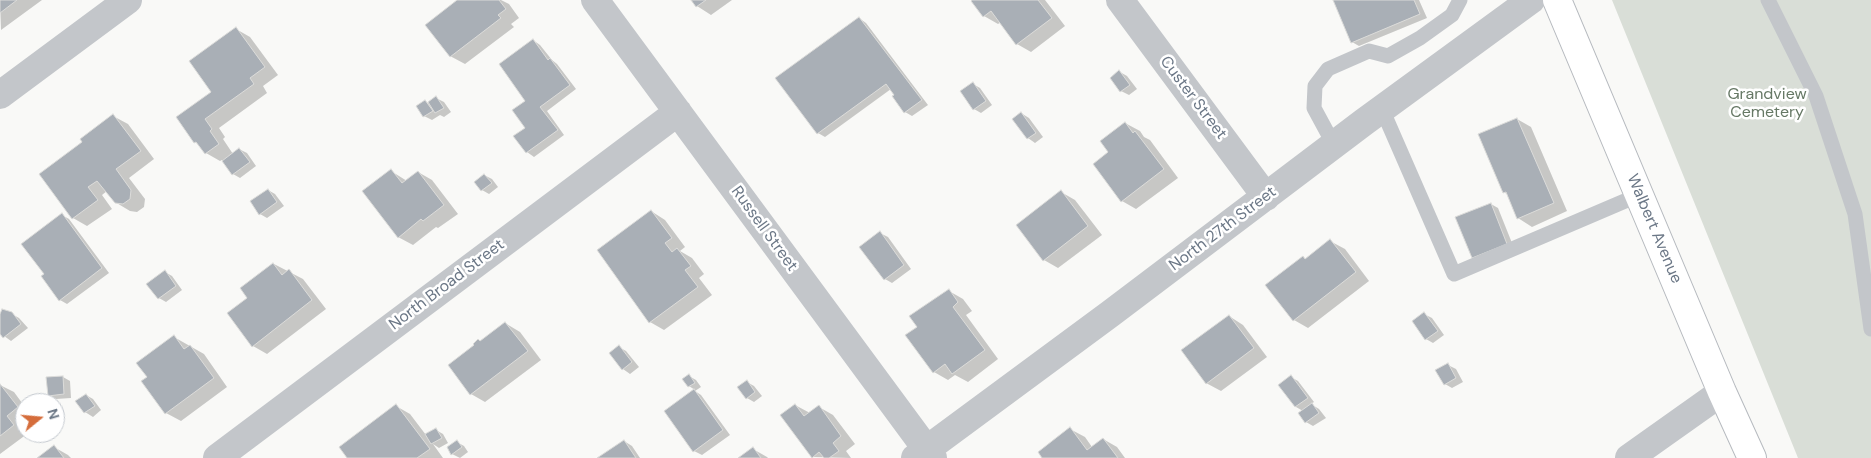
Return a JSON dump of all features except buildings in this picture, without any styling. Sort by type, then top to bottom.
[{"type":"main road","name":"Walbert Avenue","points":[[1557,0],[1722,392],[1752,458]]},
{"type":"street","points":[[0,95],[128,0]]},
{"type":"street","name":"Russell Street","points":[[595,0],[925,455]]},
{"type":"street","name":"Custer Street","points":[[1120,0],[1266,197]]},
{"type":"street","name":"North 27th Street","points":[[925,455],[1334,145],[1531,0]]},
{"type":"street","name":"North Broad Street","points":[[217,458],[678,112]]},
{"type":"street","points":[[1629,458],[1722,392]]},
{"type":"lane","points":[[1334,145],[1314,108],[1315,86],[1328,69],[1369,51],[1388,56],[1420,38],[1452,15],[1460,0]]},
{"type":"lane","points":[[1768,0],[1816,96],[1855,214],[1871,329]]},
{"type":"lane","points":[[1382,109],[1454,274],[1639,195]]},
{"type":"green space","name":"Grandview Cemetery","points":[[1612,0],[1871,0],[1871,458],[1798,458]]}]
